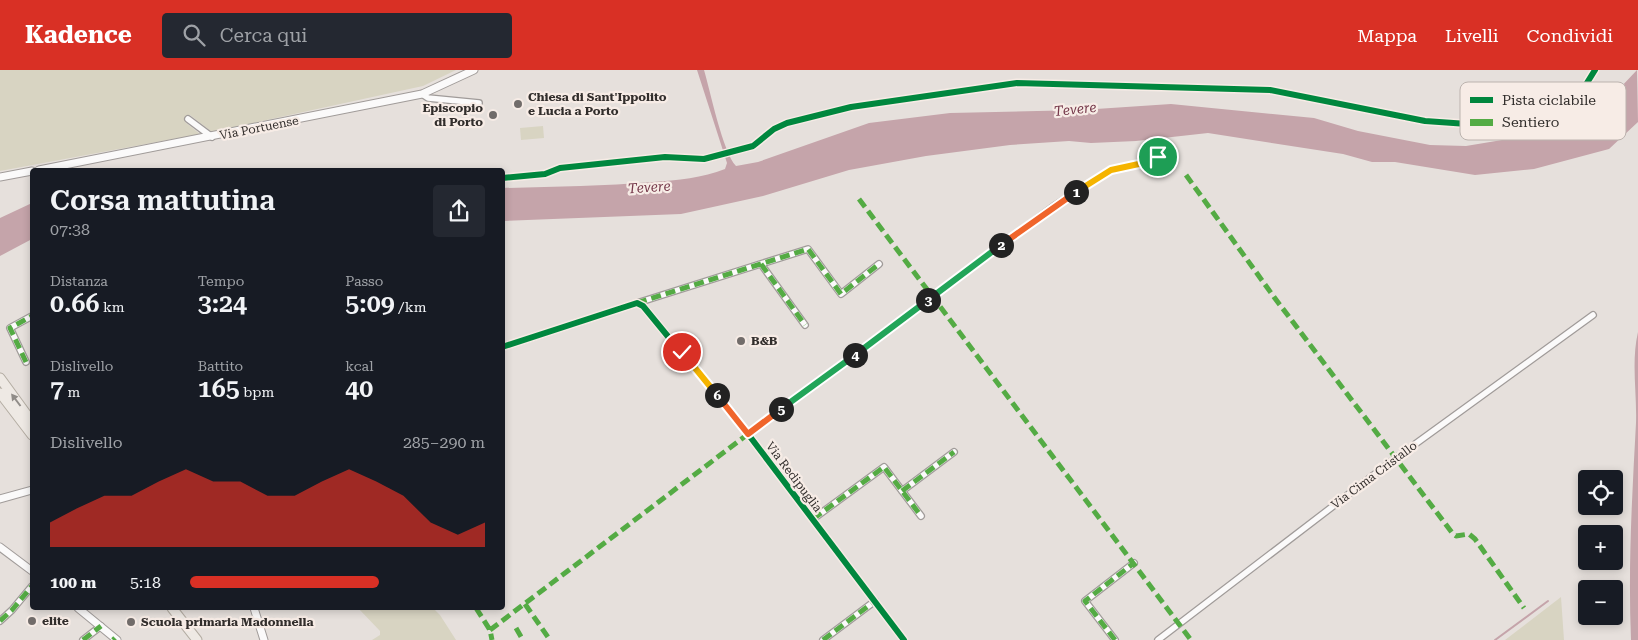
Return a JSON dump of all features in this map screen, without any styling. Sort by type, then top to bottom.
[{"type":"main road","points":[[0,378],[30,419]]},
{"type":"main road","points":[[0,393],[30,432]]},
{"type":"main road","points":[[167,610],[190,640]]},
{"type":"main road","points":[[174,610],[197,640]]},
{"type":"street","name":"Via Portuense","points":[[49,168],[422,94],[474,70]]},
{"type":"street","points":[[422,94],[428,98],[479,103]]},
{"type":"street","points":[[188,119],[212,137]]},
{"type":"street","points":[[748,434],[1054,206],[1111,170],[1148,162],[1158,157]]},
{"type":"street","points":[[0,177],[30,171]]},
{"type":"street","points":[[505,346],[808,249],[841,294],[879,264]]},
{"type":"street","points":[[762,264],[805,325]]},
{"type":"street","name":"Via Redipuglia","points":[[637,303],[649,311],[748,434],[904,640]]},
{"type":"street","name":"Via Cima Cristallo","points":[[1158,640],[1396,458],[1593,315]]},
{"type":"street","points":[[26,362],[10,328],[30,317]]},
{"type":"street","points":[[902,491],[954,452]]},
{"type":"street","points":[[813,520],[884,466],[920,516]]},
{"type":"street","points":[[0,499],[30,491]]},
{"type":"street","points":[[0,547],[30,569]]},
{"type":"street","points":[[1115,640],[1085,601],[1134,563]]},
{"type":"street","points":[[0,621],[30,588]]},
{"type":"street","points":[[823,640],[875,602]]},
{"type":"street","points":[[81,610],[115,639]]},
{"type":"street","points":[[255,610],[264,640]]},
{"type":"street","points":[[83,640],[101,626]]},
{"type":"shaded area","points":[[0,70],[456,70],[423,86],[212,132],[190,115],[185,122],[200,134],[0,171]]},
{"type":"shaded area","points":[[543,126],[544,138],[521,140],[520,128]]},
{"type":"shaded area","points":[[1561,597],[1564,640],[1505,640]]},
{"type":"shaded area","points":[[360,610],[435,610],[456,640],[372,640],[380,635],[380,631]]},
{"type":"water","name":"Tevere","points":[[697,70],[704,70],[726,148],[736,166],[758,162],[869,123],[950,113],[1081,110],[1171,104],[1314,118],[1358,131],[1430,145],[1466,146],[1502,140],[1619,140],[1609,149],[1534,169],[1475,175],[1395,162],[1372,162],[1343,154],[1208,133],[1136,141],[1091,143],[1069,141],[1010,145],[926,156],[849,170],[763,196],[681,214],[505,221],[505,188],[597,185],[699,177],[725,169],[727,163]]},
{"type":"water","points":[[1637,70],[1638,122],[1626,133],[1626,82]]},
{"type":"water","points":[[30,204],[30,240],[0,256],[0,218]]},
{"type":"water","points":[[1638,332],[1638,640],[1631,640],[1630,559],[1636,423],[1635,355]]},
{"type":"waterway","points":[[1495,640],[1548,601]]},
{"type":"marked path","points":[[1186,175],[1274,297],[1453,534],[1456,536],[1469,534],[1475,539],[1524,608]]},
{"type":"marked path","points":[[859,199],[1191,640]]},
{"type":"marked path","points":[[637,303],[808,249],[841,294],[879,264]]},
{"type":"marked path","points":[[761,264],[805,325]]},
{"type":"marked path","points":[[26,362],[10,328],[30,317]]},
{"type":"marked path","points":[[490,630],[748,434]]},
{"type":"marked path","points":[[902,491],[954,452]]},
{"type":"marked path","points":[[813,519],[884,467],[921,516]]},
{"type":"marked path","points":[[1115,640],[1085,601],[1134,563]]},
{"type":"marked path","points":[[0,621],[30,588]]},
{"type":"marked path","points":[[823,640],[875,601]]},
{"type":"marked path","points":[[525,604],[550,640]]},
{"type":"marked path","points":[[477,610],[490,630],[492,640]]},
{"type":"marked path","points":[[83,640],[101,626]]},
{"type":"marked path","points":[[516,628],[523,640]]},
{"type":"cycle path","points":[[1588,82],[1595,70]]},
{"type":"cycle path","points":[[505,178],[545,174],[560,168],[665,157],[704,159],[753,146],[774,129],[787,123],[851,107],[1017,83],[1270,90],[1425,121],[1460,123]]},
{"type":"cycle path","points":[[505,346],[637,303],[643,306],[748,434],[904,640]]},
{"type":"place","name":"Chiesa di Sant'Ippolito e Lucia a Porto","points":[[518,104]]},
{"type":"place","name":"Episcopio di Porto","points":[[493,115]]},
{"type":"place","name":"B&B","points":[[741,341]]},
{"type":"place","name":"elite","points":[[32,621]]},
{"type":"place","name":"Scuola primaria Madonnella","points":[[131,622]]},
{"type":"route","points":[[682,352],[748,434],[1054,206],[1111,170],[1148,162],[1158,157]]}]
